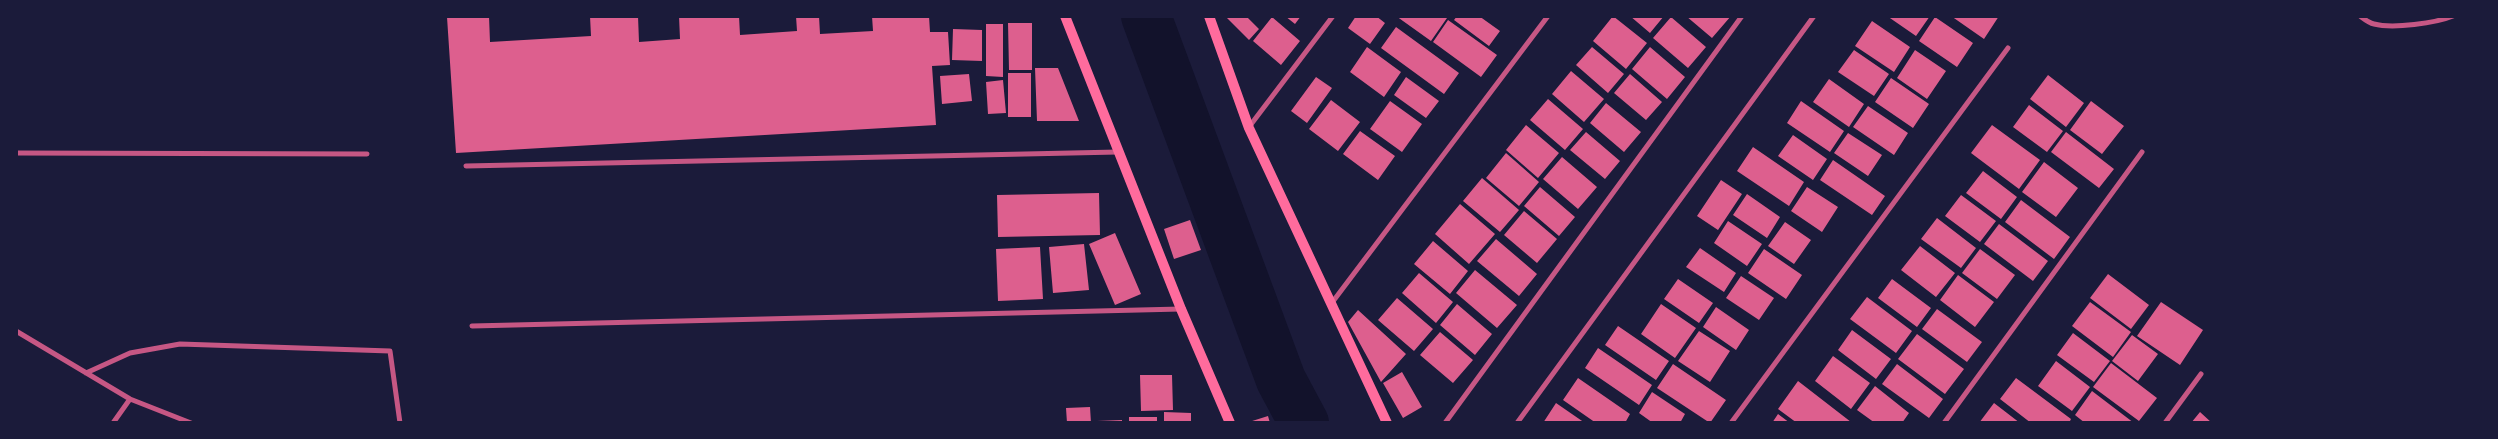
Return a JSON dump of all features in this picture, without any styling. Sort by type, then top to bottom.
[{"type":"main road","points":[[1065,16],[1181,309],[1230,423]]},
{"type":"main road","points":[[1209,16],[1249,128],[1387,423]]},
{"type":"street","points":[[1249,128],[1333,16]]},
{"type":"street","points":[[1331,304],[1548,16]]},
{"type":"street","points":[[1445,423],[1742,16]]},
{"type":"street","points":[[1517,423],[1814,16]]},
{"type":"street","points":[[2360,16],[2374,24],[2401,25],[2421,24],[2453,16]]},
{"type":"street","points":[[1731,423],[2008,48]]},
{"type":"street","points":[[466,166],[1118,152]]},
{"type":"street","points":[[1944,423],[2142,152]]},
{"type":"street","points":[[16,153],[367,154]]},
{"type":"street","points":[[472,326],[1181,309]]},
{"type":"street","points":[[16,331],[130,398],[191,423]]},
{"type":"street","points":[[86,373],[130,353],[180,344],[390,351],[400,423]]},
{"type":"street","points":[[2165,423],[2201,374]]},
{"type":"street","points":[[113,423],[130,398]]},
{"type":"building","points":[[489,16],[490,42],[591,36],[590,16],[638,16],[639,42],[680,39],[679,16],[739,16],[740,35],[797,31],[796,16],[819,16],[820,34],[873,31],[872,16],[929,16],[930,32],[948,32],[950,65],[932,66],[936,125],[456,153],[447,17]]},
{"type":"building","points":[[1228,16],[1246,16],[1259,29],[1249,40],[1227,18]]},
{"type":"building","points":[[1285,16],[1301,16],[1295,24]]},
{"type":"building","points":[[1356,16],[1376,16],[1385,23],[1370,44],[1348,28]]},
{"type":"building","points":[[1396,16],[1444,16],[1447,18],[1431,41]]},
{"type":"building","points":[[1457,16],[1479,16],[1500,31],[1489,46],[1454,20]]},
{"type":"building","points":[[1613,16],[1647,43],[1626,69],[1593,41]]},
{"type":"building","points":[[1630,16],[1664,16],[1650,33]]},
{"type":"building","points":[[1686,16],[1731,16],[1712,38]]},
{"type":"building","points":[[1887,16],[1930,16],[1916,36]]},
{"type":"building","points":[[1951,16],[1999,16],[1984,39]]},
{"type":"building","points":[[1272,17],[1300,41],[1281,65],[1253,41]]},
{"type":"building","points":[[1671,17],[1706,47],[1688,68],[1653,38]]},
{"type":"building","points":[[1935,17],[1973,43],[1957,67],[1919,41]]},
{"type":"building","points":[[1448,20],[1497,55],[1481,77],[1433,42]]},
{"type":"building","points":[[1872,21],[1910,47],[1894,72],[1855,46]]},
{"type":"building","points":[[1008,23],[1032,23],[1032,70],[1009,70]]},
{"type":"building","points":[[986,24],[1003,24],[1003,77],[986,76]]},
{"type":"building","points":[[1396,27],[1459,73],[1444,94],[1381,48]]},
{"type":"building","points":[[953,29],[982,30],[982,61],[952,60]]},
{"type":"building","points":[[1367,47],[1401,72],[1384,97],[1350,72]]},
{"type":"building","points":[[1592,47],[1624,74],[1608,93],[1576,65]]},
{"type":"building","points":[[1650,47],[1685,77],[1667,99],[1632,69]]},
{"type":"building","points":[[1854,50],[1889,74],[1874,96],[1838,72]]},
{"type":"building","points":[[1915,50],[1946,71],[1927,99],[1897,78]]},
{"type":"building","points":[[1035,68],[1058,68],[1079,121],[1037,121]]},
{"type":"building","points":[[1571,71],[1604,99],[1584,122],[1552,94]]},
{"type":"building","points":[[1008,73],[1031,73],[1031,117],[1008,117]]},
{"type":"building","points":[[969,74],[972,101],[942,104],[940,76]]},
{"type":"building","points":[[1630,74],[1662,102],[1646,120],[1614,93]]},
{"type":"building","points":[[2048,75],[2084,103],[2066,127],[2030,99]]},
{"type":"building","points":[[1316,77],[1332,88],[1307,123],[1291,111]]},
{"type":"building","points":[[1406,77],[1439,101],[1426,118],[1394,95]]},
{"type":"building","points":[[1891,78],[1929,104],[1913,128],[1875,102]]},
{"type":"building","points":[[1829,79],[1864,104],[1849,127],[1813,102]]},
{"type":"building","points":[[1003,80],[1006,113],[988,114],[986,82]]},
{"type":"building","points":[[1548,99],[1583,129],[1565,150],[1530,120]]},
{"type":"building","points":[[1331,100],[1360,122],[1338,151],[1309,129]]},
{"type":"building","points":[[1390,101],[1422,124],[1402,152],[1370,129]]},
{"type":"building","points":[[1801,101],[1844,131],[1830,152],[1787,123]]},
{"type":"building","points":[[2091,101],[2124,126],[2102,154],[2070,130]]},
{"type":"building","points":[[1606,103],[1641,132],[1624,152],[1590,123]]},
{"type":"building","points":[[2029,105],[2063,131],[2047,152],[2013,127]]},
{"type":"building","points":[[1868,106],[1908,133],[1894,155],[1853,127]]},
{"type":"building","points":[[1526,125],[1559,153],[1538,178],[1506,150]]},
{"type":"building","points":[[1992,125],[2040,160],[2019,189],[1971,153]]},
{"type":"building","points":[[1360,131],[1395,156],[1378,180],[1343,154]]},
{"type":"building","points":[[1586,132],[1620,161],[1605,179],[1570,150]]},
{"type":"building","points":[[2066,132],[2114,169],[2099,188],[2051,152]]},
{"type":"building","points":[[1848,133],[1882,155],[1868,176],[1834,153]]},
{"type":"building","points":[[1793,135],[1827,159],[1813,180],[1778,156]]},
{"type":"building","points":[[1753,147],[1804,182],[1789,206],[1737,171]]},
{"type":"building","points":[[1506,153],[1539,182],[1519,206],[1486,178]]},
{"type":"building","points":[[1562,157],[1597,187],[1578,209],[1543,179]]},
{"type":"building","points":[[1833,160],[1885,196],[1872,215],[1820,180]]},
{"type":"building","points":[[2044,162],[2078,188],[2056,217],[2022,192]]},
{"type":"building","points":[[1983,171],[2017,197],[2001,219],[1966,193]]},
{"type":"building","points":[[1482,178],[1519,210],[1500,232],[1463,201]]},
{"type":"building","points":[[1721,180],[1742,194],[1718,230],[1697,216]]},
{"type":"building","points":[[1540,187],[1575,217],[1559,236],[1524,206]]},
{"type":"building","points":[[1807,187],[1838,207],[1822,232],[1791,211]]},
{"type":"building","points":[[1099,193],[1100,235],[998,237],[997,195]]},
{"type":"building","points":[[1747,194],[1780,217],[1767,238],[1733,215]]},
{"type":"building","points":[[1961,195],[1996,221],[1980,242],[1945,216]]},
{"type":"building","points":[[2021,200],[2070,237],[2054,259],[2005,222]]},
{"type":"building","points":[[1460,204],[1495,234],[1469,264],[1435,234]]},
{"type":"building","points":[[1524,211],[1557,239],[1537,263],[1504,235]]},
{"type":"building","points":[[1937,218],[1976,248],[1961,268],[1921,239]]},
{"type":"building","points":[[1190,220],[1201,250],[1174,259],[1164,229]]},
{"type":"building","points":[[1728,221],[1762,244],[1747,266],[1714,243]]},
{"type":"building","points":[[1785,222],[1811,240],[1794,264],[1768,246]]},
{"type":"building","points":[[1999,224],[2048,261],[2033,281],[1984,244]]},
{"type":"building","points":[[1115,233],[1141,294],[1115,305],[1089,244]]},
{"type":"building","points":[[1496,239],[1537,274],[1519,296],[1477,261]]},
{"type":"building","points":[[1433,241],[1468,271],[1450,294],[1414,264]]},
{"type":"building","points":[[1084,244],[1089,290],[1053,293],[1049,247]]},
{"type":"building","points":[[1920,246],[1955,273],[1936,297],[1901,270]]},
{"type":"building","points":[[1040,247],[1043,299],[998,301],[996,249]]},
{"type":"building","points":[[1700,248],[1736,273],[1724,292],[1686,267]]},
{"type":"building","points":[[1764,249],[1802,275],[1786,299],[1748,273]]},
{"type":"building","points":[[1980,249],[2015,275],[1997,299],[1962,273]]},
{"type":"building","points":[[1475,270],[1517,305],[1497,328],[1456,293]]},
{"type":"building","points":[[1419,273],[1453,302],[1436,323],[1402,293]]},
{"type":"building","points":[[2108,274],[2149,305],[2131,329],[2090,298]]},
{"type":"building","points":[[1958,275],[1994,302],[1975,327],[1940,300]]},
{"type":"building","points":[[1741,276],[1774,298],[1759,320],[1726,298]]},
{"type":"building","points":[[1678,279],[1713,303],[1699,323],[1664,299]]},
{"type":"building","points":[[1892,279],[1931,308],[1917,327],[1878,298]]},
{"type":"building","points":[[1867,297],[1912,331],[1896,353],[1850,319]]},
{"type":"building","points":[[1397,298],[1433,329],[1414,351],[1378,320]]},
{"type":"building","points":[[2090,302],[2131,332],[2113,357],[2072,326]]},
{"type":"building","points":[[2161,302],[2203,330],[2180,365],[2137,336]]},
{"type":"building","points":[[1457,304],[1492,334],[1475,355],[1440,325]]},
{"type":"building","points":[[1661,304],[1696,328],[1675,358],[1641,334]]},
{"type":"building","points":[[1716,307],[1749,330],[1736,350],[1703,327]]},
{"type":"building","points":[[1937,309],[1982,342],[1967,362],[1922,329]]},
{"type":"building","points":[[1358,310],[1406,354],[1381,382],[1348,322]]},
{"type":"building","points":[[1618,326],[1669,361],[1656,380],[1605,345]]},
{"type":"building","points":[[1852,330],[1891,359],[1876,379],[1838,350]]},
{"type":"building","points":[[1699,331],[1730,351],[1710,382],[1678,361]]},
{"type":"building","points":[[1440,332],[1473,360],[1453,383],[1420,355]]},
{"type":"building","points":[[2073,333],[2110,361],[2094,382],[2057,355]]},
{"type":"building","points":[[1917,334],[1964,369],[1945,394],[1898,359]]},
{"type":"building","points":[[2132,335],[2158,354],[2138,381],[2112,361]]},
{"type":"building","points":[[1598,348],[1652,385],[1639,405],[1585,368]]},
{"type":"building","points":[[1833,356],[1870,383],[1851,409],[1815,381]]},
{"type":"building","points":[[2056,361],[2090,387],[2072,411],[2038,386]]},
{"type":"building","points":[[2111,363],[2157,398],[2139,421],[2093,387]]},
{"type":"building","points":[[1673,364],[1726,400],[1710,423],[1657,388]]},
{"type":"building","points":[[1897,364],[1943,399],[1929,418],[1882,384]]},
{"type":"building","points":[[1402,372],[1422,407],[1403,418],[1383,383]]},
{"type":"building","points":[[1140,375],[1172,375],[1173,410],[1141,411]]},
{"type":"building","points":[[1578,378],[1630,414],[1625,423],[1596,423],[1563,400]]},
{"type":"building","points":[[2016,378],[2071,419],[2069,423],[2031,423],[2000,399]]},
{"type":"building","points":[[1798,381],[1851,422],[1797,423],[1778,409]]},
{"type":"building","points":[[1875,386],[1909,413],[1902,423],[1875,423],[1857,410]]},
{"type":"building","points":[[2092,391],[2134,423],[2085,423],[2075,415]]},
{"type":"building","points":[[1652,392],[1685,414],[1680,423],[1653,423],[1639,413]]},
{"type":"building","points":[[1556,403],[1585,423],[1543,423]]},
{"type":"building","points":[[1994,403],[2020,423],[1979,423]]},
{"type":"building","points":[[1090,407],[1091,423],[1067,423],[1066,408]]},
{"type":"building","points":[[1164,412],[1191,413],[1191,423],[1164,423]]},
{"type":"building","points":[[2200,412],[2212,423],[2191,423]]},
{"type":"building","points":[[1778,414],[1790,423],[1772,423]]},
{"type":"building","points":[[1268,416],[1270,423],[1249,423],[1249,422]]},
{"type":"building","points":[[1129,417],[1157,417],[1157,423],[1129,423]]},
{"type":"building","points":[[1122,420],[1122,423],[1097,423],[1097,421]]},
{"type":"waterway","points":[[1146,16],[1281,380],[1304,423]]}]
